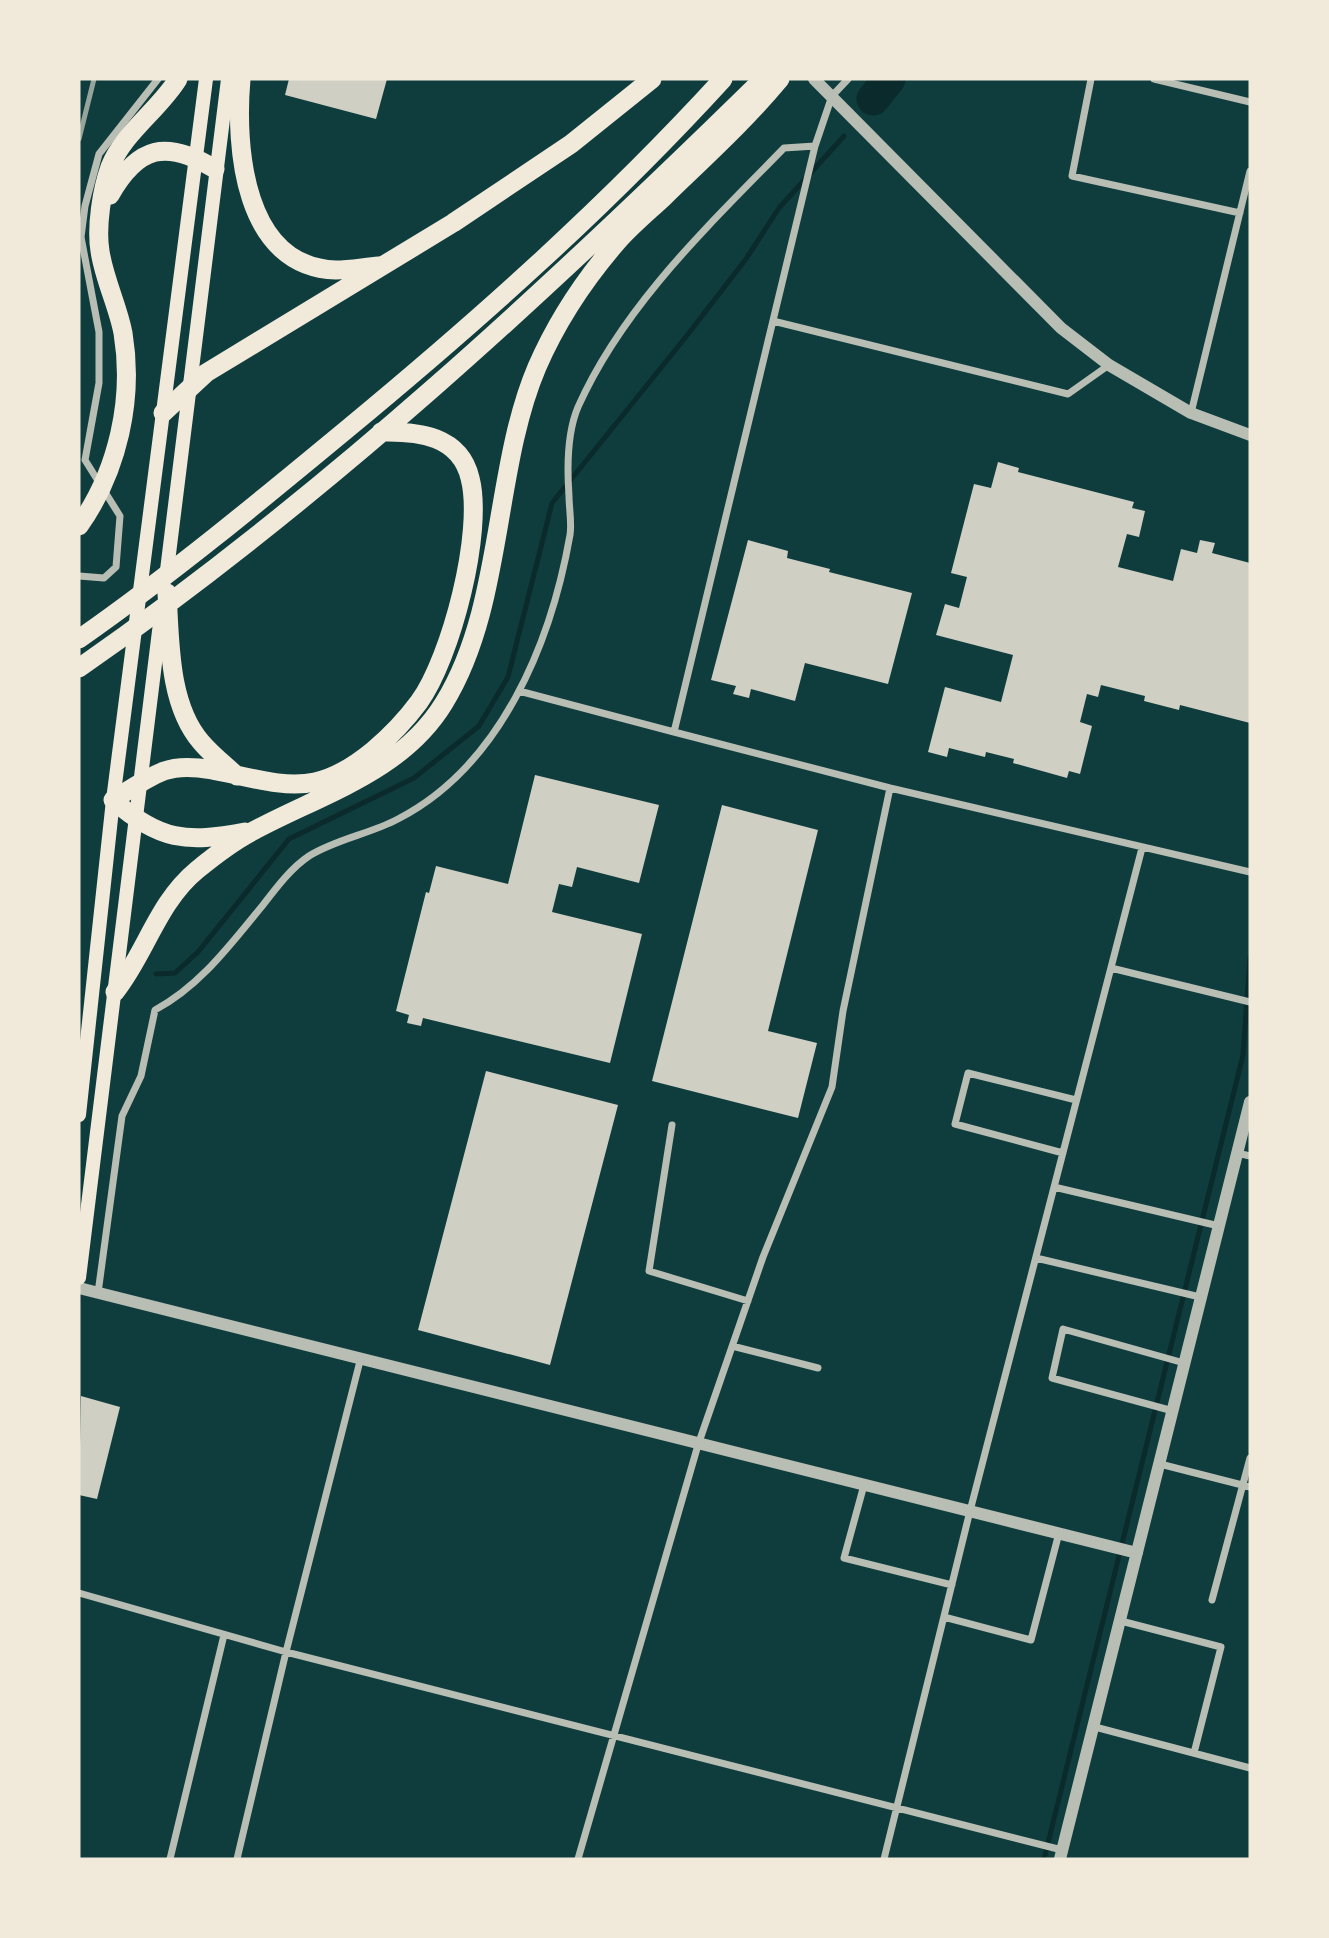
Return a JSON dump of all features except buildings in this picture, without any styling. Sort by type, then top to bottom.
[{"type":"highway","points":[[79,526],[110,468],[121,429],[127,362],[122,331],[100,250],[102,208],[110,167],[125,142],[170,93],[178,79]]},
{"type":"highway","points":[[241,79],[243,176],[256,215],[277,246],[307,263],[334,270],[379,266]]},
{"type":"highway","points":[[163,413],[206,373],[362,281],[379,266],[453,223],[571,144],[652,79]]},
{"type":"highway","points":[[79,639],[205,547],[468,329],[597,209],[723,79]]},
{"type":"highway","points":[[79,668],[201,579],[381,432],[612,227],[762,79]]},
{"type":"highway","points":[[115,992],[134,968],[167,900],[195,871],[253,831],[328,796],[384,765],[404,748],[444,703],[460,671],[475,624],[517,432],[536,370],[552,334],[576,295],[618,241],[751,113],[780,79]]},
{"type":"highway","points":[[102,208],[122,174],[138,158],[166,150],[194,156],[215,169]]},
{"type":"highway","points":[[253,831],[204,840],[177,837],[134,819],[113,800],[164,771],[188,767],[268,783],[316,782],[351,765],[388,736],[420,701],[452,633],[471,540],[472,485],[467,464],[455,450],[434,436],[410,431],[381,432]]},
{"type":"highway","points":[[166,582],[175,677],[183,710],[199,740],[238,777]]},
{"type":"main road","points":[[79,1115],[113,800],[206,79]]},
{"type":"main road","points":[[79,1278],[228,79]]},
{"type":"street","points":[[79,576],[104,578],[116,567],[120,516],[85,460],[99,383],[99,332],[81,237],[85,206],[99,154],[158,79]]},
{"type":"street","points":[[814,79],[1061,328],[1109,365],[1192,413],[1250,435]]},
{"type":"street","points":[[674,732],[815,146],[832,96],[849,79]]},
{"type":"street","points":[[1091,79],[1072,176],[1240,213]]},
{"type":"street","points":[[1154,79],[1250,102]]},
{"type":"street","points":[[98,1293],[122,1116],[141,1076],[155,1010],[183,995],[226,951],[284,879],[309,856],[399,819],[446,787],[496,731],[519,691],[555,601],[571,532],[567,465],[577,410],[597,370],[639,306],[784,148],[815,146]]},
{"type":"street","points":[[1192,413],[1250,171]]},
{"type":"street","points":[[773,321],[1068,394],[1109,365]]},
{"type":"street","points":[[519,691],[890,788],[1250,872]]},
{"type":"street","points":[[578,1859],[698,1445],[797,1169],[832,1087],[843,1011],[890,788]]},
{"type":"street","points":[[884,1859],[970,1511],[1142,848]]},
{"type":"street","points":[[1111,968],[1250,1002]]},
{"type":"street","points":[[1063,1153],[955,1124],[968,1073],[1076,1100]]},
{"type":"street","points":[[79,1593],[285,1652],[614,1733],[704,1761],[897,1808],[1061,1854],[1095,1727],[1200,1297],[1219,1226],[1244,1155],[1250,1102]]},
{"type":"street","points":[[672,1125],[649,1271],[748,1301]]},
{"type":"street","points":[[1054,1187],[1219,1226]]},
{"type":"street","points":[[1036,1258],[1200,1297]]},
{"type":"street","points":[[79,1288],[360,1361],[1137,1553]]},
{"type":"street","points":[[1173,1411],[1052,1378],[1063,1329],[1184,1363]]},
{"type":"street","points":[[732,1346],[818,1368]]},
{"type":"street","points":[[237,1859],[285,1652],[360,1361]]},
{"type":"street","points":[[1212,1600],[1247,1487],[1250,1458]]},
{"type":"street","points":[[1160,1464],[1247,1487]]},
{"type":"street","points":[[864,1485],[844,1558],[952,1585]]},
{"type":"street","points":[[944,1617],[1031,1640],[1059,1533]]},
{"type":"street","points":[[1121,1621],[1222,1647],[1194,1753]]},
{"type":"street","points":[[170,1859],[224,1635]]},
{"type":"street","points":[[1095,1727],[1250,1768]]},
{"type":"waterway","points":[[873,99],[889,79]]},
{"type":"waterway","points":[[156,974],[175,973],[198,952],[289,839],[414,778],[479,726],[508,677],[552,503],[746,259],[779,208],[844,136]]},
{"type":"waterway","points":[[1044,1859],[1243,1055],[1250,957]]},
{"type":"railway","points":[[79,139],[94,79]]}]
